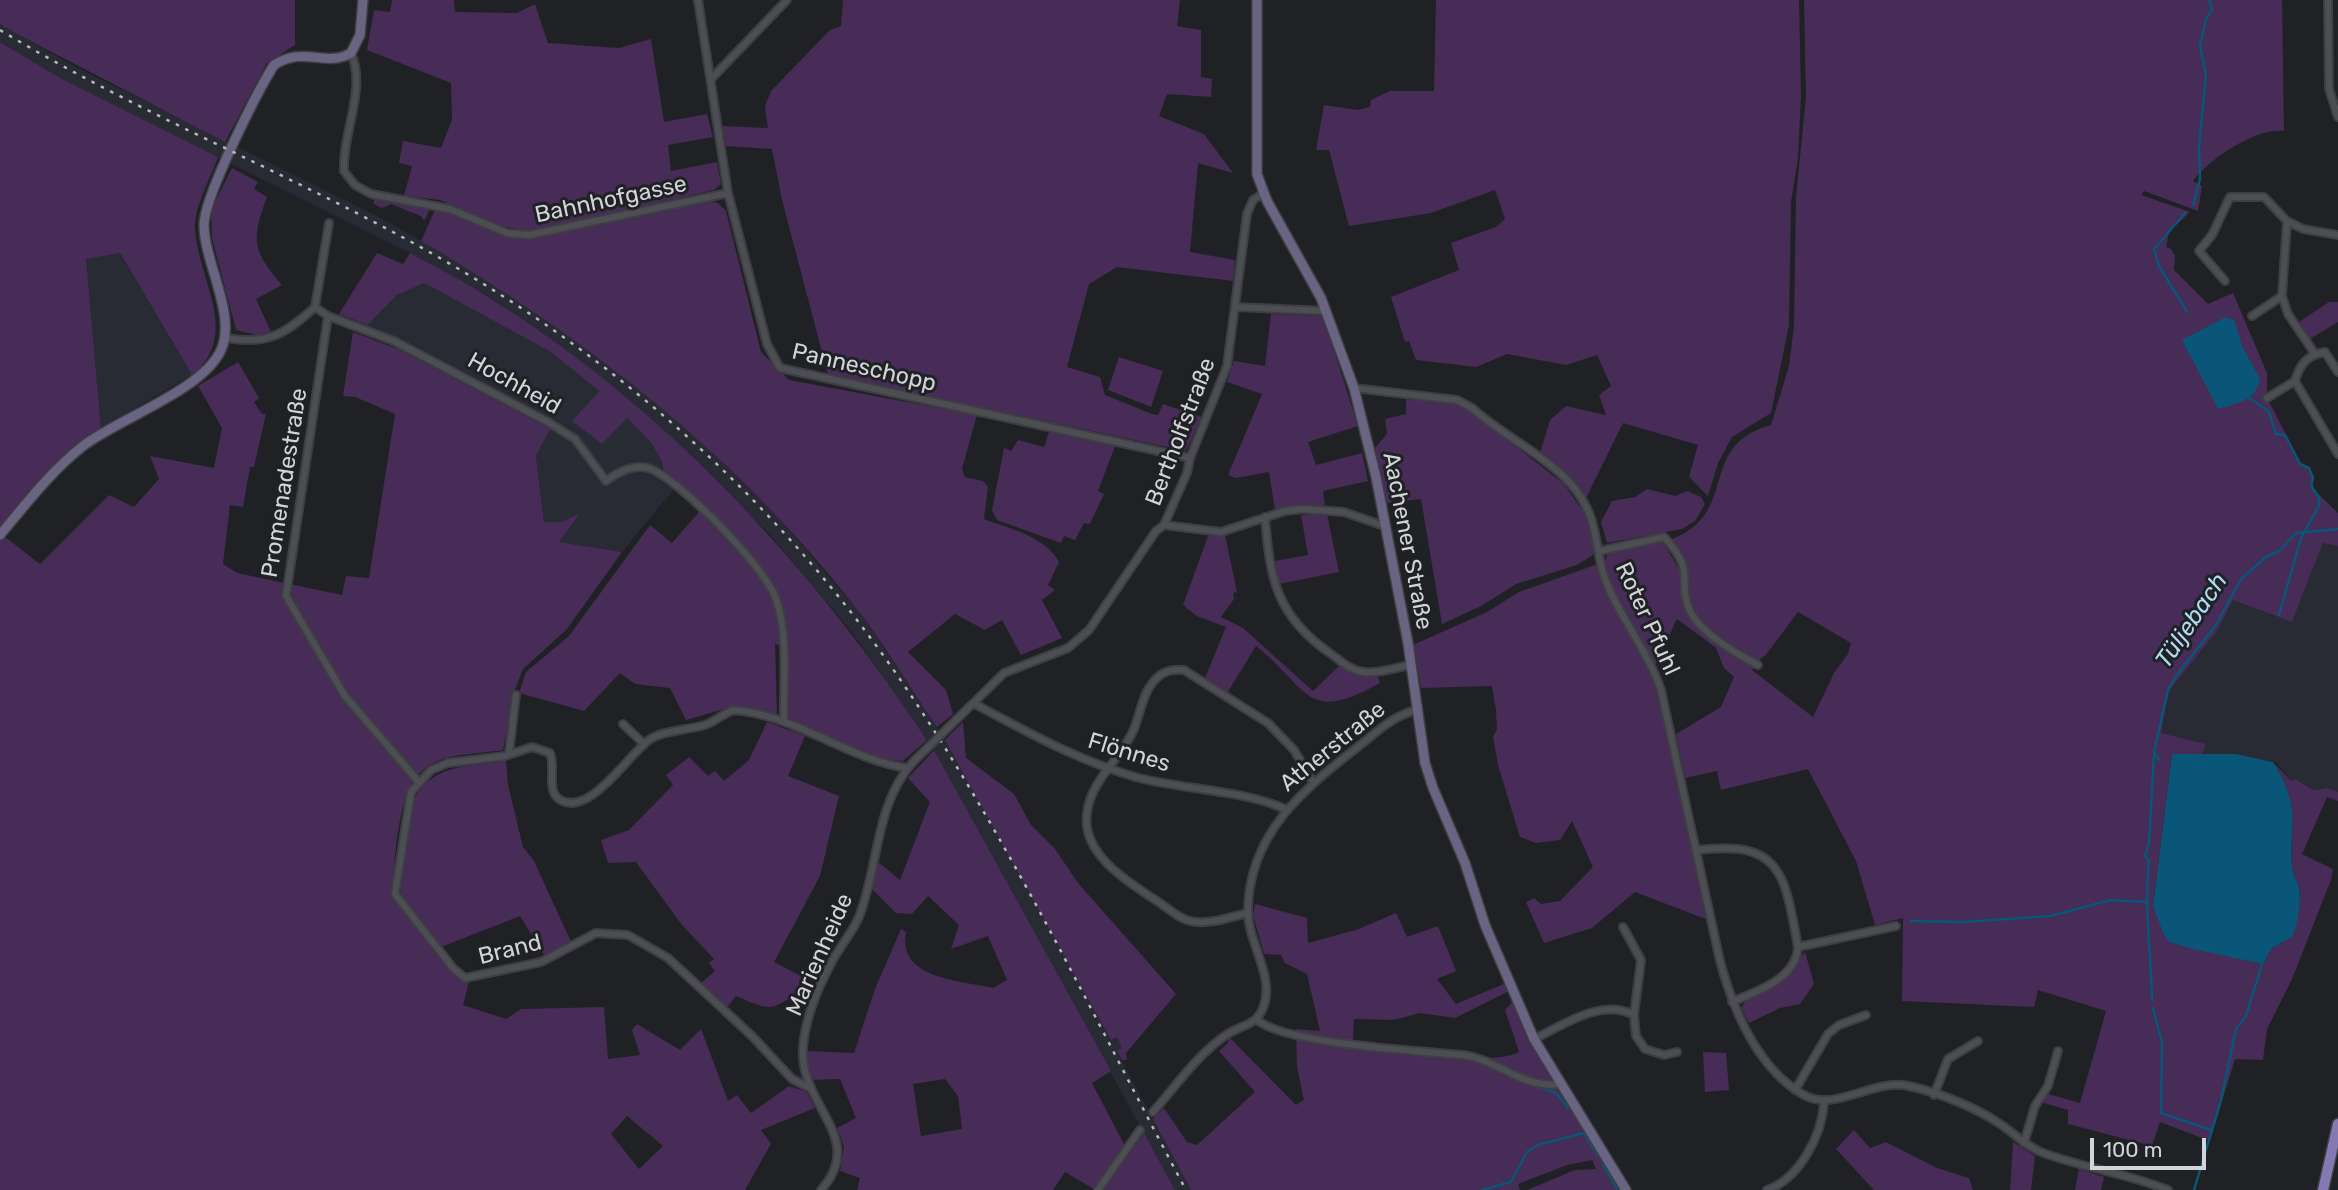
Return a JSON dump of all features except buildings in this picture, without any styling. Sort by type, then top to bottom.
[{"type":"main road","points":[[2323,1190],[2338,1124]]},
{"type":"street","points":[[0,535],[62,464],[85,445],[203,374],[217,358],[225,338],[221,304],[204,228],[208,201],[274,65],[299,54],[330,58],[351,52],[360,35],[363,0]]},
{"type":"street","name":"Panneschopp","points":[[698,0],[728,193],[767,344],[775,362],[786,372],[1190,458]]},
{"type":"street","points":[[712,78],[787,0]]},
{"type":"street","name":"Aachener Straße","points":[[1257,0],[1256,159],[1264,193],[1326,310],[1353,388],[1376,477],[1411,665],[1425,763],[1465,863],[1485,925],[1534,1039],[1626,1190]]},
{"type":"street","points":[[2328,0],[2329,89],[2338,117]]},
{"type":"street","name":"Bahnhofgasse","points":[[351,52],[355,61],[355,82],[344,161],[346,175],[355,186],[371,194],[450,208],[507,233],[529,235],[728,193]]},
{"type":"street","name":"Bertholfstraße","points":[[907,768],[1004,673],[1068,648],[1089,630],[1156,531],[1164,525],[1225,373],[1247,214],[1253,200],[1264,193]]},
{"type":"street","points":[[2225,281],[2199,251],[2212,235],[2230,197],[2264,197],[2287,221],[2303,229],[2338,235]]},
{"type":"street","points":[[2287,221],[2282,296],[2288,314],[2315,354]]},
{"type":"street","points":[[225,338],[251,342],[274,338],[315,307],[330,223]]},
{"type":"street","points":[[2252,316],[2282,296]]},
{"type":"street","name":"Hochheid","points":[[315,307],[328,316],[394,341],[548,422],[575,439],[606,481],[617,473],[641,467],[651,469],[700,506],[755,564],[776,598],[781,624],[784,722]]},
{"type":"street","points":[[1236,307],[1326,310]]},
{"type":"street","name":"Promenadestraße","points":[[328,316],[286,596],[345,696],[418,781]]},
{"type":"street","points":[[2338,372],[2325,352],[2315,354],[2299,365],[2295,381],[2338,454]]},
{"type":"street","points":[[2267,398],[2295,381]]},
{"type":"street","name":"Roter Pfuhl","points":[[1353,388],[1457,400],[1472,408],[1567,480],[1590,513],[1608,588],[1650,662],[1661,690],[1698,850],[1714,935],[1732,1002],[1770,1065],[1795,1090]]},
{"type":"street","points":[[1164,525],[1221,532],[1265,517],[1302,509],[1335,511],[1384,526]]},
{"type":"street","points":[[1265,517],[1274,588],[1281,604],[1300,627],[1319,646],[1354,670],[1367,673],[1411,665]]},
{"type":"street","name":"Roter Pfuhl","points":[[1600,551],[1664,537],[1684,564],[1688,606],[1694,618],[1712,634],[1758,665]]},
{"type":"street","points":[[1247,913],[1200,922],[1184,919],[1111,866],[1096,850],[1089,832],[1087,813],[1096,786],[1134,730],[1144,693],[1160,675],[1174,669],[1184,670],[1268,723],[1294,750],[1313,782]]},
{"type":"street","points":[[509,753],[516,695]]},
{"type":"street","name":"Flönnes","points":[[973,703],[1055,747],[1108,768],[1137,777],[1285,809]]},
{"type":"street","points":[[418,781],[431,770],[448,763],[533,747],[545,749],[553,758],[553,791],[558,798],[562,801],[584,800],[599,792],[644,744],[656,736],[708,724],[733,710],[784,722],[881,763],[907,768]]},
{"type":"street","name":"Atherstraße","points":[[1257,1020],[1267,992],[1247,913],[1256,865],[1285,809],[1313,782],[1397,716],[1417,710]]},
{"type":"street","points":[[623,724],[644,744]]},
{"type":"street","name":"Marienheide","points":[[821,1190],[838,1163],[839,1150],[833,1128],[808,1087],[803,1072],[803,1047],[810,1012],[832,961],[858,920],[882,820],[907,768]]},
{"type":"street","name":"Brand","points":[[418,781],[411,792],[407,810],[396,894],[453,968],[465,978],[541,962],[596,933],[628,935],[668,958],[753,1037],[792,1079],[808,1087]]},
{"type":"street","points":[[1698,850],[1730,846],[1746,849],[1775,866],[1784,883],[1798,947],[1794,961],[1776,981],[1732,1002]]},
{"type":"street","points":[[1798,947],[1896,926]]},
{"type":"street","points":[[1623,928],[1641,960],[1634,1015],[1636,1036],[1645,1049],[1664,1055],[1677,1052]]},
{"type":"street","points":[[1534,1039],[1599,1010],[1616,1009],[1634,1015]]},
{"type":"street","points":[[1866,1015],[1839,1025],[1828,1034],[1795,1090],[1824,1102],[1889,1084],[1914,1087],[1994,1119],[2024,1143],[2062,1160],[2168,1190]]},
{"type":"street","points":[[1153,1112],[1202,1057],[1226,1035],[1257,1020],[1275,1031],[1314,1038],[1425,1054],[1465,1055],[1496,1064],[1523,1079],[1548,1086],[1560,1084]]},
{"type":"street","points":[[1934,1095],[1948,1059],[1978,1041]]},
{"type":"street","points":[[2024,1143],[2035,1106],[2048,1086],[2058,1051]]},
{"type":"street","points":[[1767,1190],[1779,1186],[1805,1158],[1824,1102]]},
{"type":"street","points":[[1098,1190],[1140,1130]]},
{"type":"shaded area","points":[[0,0],[295,0],[295,45],[267,63],[225,142],[0,24]]},
{"type":"shaded area","points":[[392,0],[454,0],[455,12],[517,13],[535,4],[548,43],[619,48],[651,39],[664,122],[707,114],[713,137],[668,145],[671,171],[717,162],[721,184],[714,190],[531,231],[500,226],[440,200],[404,196],[412,166],[399,163],[403,141],[441,148],[452,120],[451,83],[367,50],[374,10],[390,12]]},
{"type":"shaded area","points":[[843,0],[1180,0],[1177,26],[1201,30],[1201,77],[1212,79],[1211,97],[1167,94],[1159,116],[1204,134],[1233,173],[1198,163],[1190,252],[1235,260],[1233,281],[1117,267],[1089,284],[1067,367],[1100,377],[1105,395],[1152,414],[1158,415],[1163,404],[1202,417],[1186,451],[828,375],[782,200],[772,149],[726,146],[722,126],[768,128],[765,106],[771,91],[830,30],[841,26]]},
{"type":"shaded area","points":[[1436,0],[1799,0],[1801,96],[1798,158],[1791,202],[1789,325],[1771,413],[1732,437],[1718,463],[1708,496],[1689,477],[1698,445],[1623,423],[1586,498],[1572,480],[1539,456],[1550,420],[1566,406],[1606,415],[1599,395],[1611,386],[1597,355],[1566,365],[1507,354],[1476,367],[1416,360],[1409,341],[1405,342],[1391,297],[1459,270],[1451,243],[1496,227],[1505,219],[1495,190],[1431,213],[1349,226],[1329,150],[1316,150],[1324,105],[1358,110],[1370,107],[1371,100],[1390,91],[1434,91]]},
{"type":"shaded area","points":[[1804,0],[2282,0],[2284,131],[2273,131],[2247,139],[2221,154],[2200,172],[2193,181],[2202,186],[2198,211],[2144,191],[2141,195],[2190,212],[2169,232],[2166,247],[2171,249],[2175,256],[2174,270],[2208,304],[2233,293],[2267,373],[2267,398],[2301,463],[2311,471],[2313,489],[2338,513],[2338,546],[2323,543],[2292,622],[2233,600],[2217,631],[2169,691],[2161,733],[2206,744],[2202,755],[2172,754],[2153,906],[2169,942],[2263,964],[2271,949],[2293,936],[2299,900],[2299,888],[2292,867],[2290,802],[2273,762],[2291,781],[2295,779],[2313,790],[2328,788],[2338,792],[2338,801],[2327,797],[2302,854],[2333,869],[2331,880],[2292,979],[2267,1029],[2263,1060],[2235,1059],[2210,1141],[2160,1122],[2152,1146],[2068,1124],[2068,1110],[2041,1102],[2048,1094],[2080,1103],[2106,1011],[2038,990],[2034,1007],[1902,1001],[1903,918],[1875,925],[1856,861],[1808,769],[1721,790],[1717,771],[1685,778],[1676,734],[1721,707],[1734,677],[1724,668],[1716,648],[1677,619],[1665,644],[1664,657],[1655,664],[1621,609],[1607,577],[1605,563],[1608,554],[1662,540],[1682,574],[1693,620],[1755,666],[1752,670],[1813,717],[1834,673],[1848,654],[1851,643],[1798,612],[1765,656],[1756,662],[1700,622],[1691,609],[1687,565],[1670,540],[1692,528],[1705,514],[1733,448],[1748,435],[1771,425],[1789,366],[1794,326],[1796,197],[1806,97]]},
{"type":"shaded area","points":[[0,24],[70,64],[385,220],[508,291],[590,349],[677,418],[780,519],[863,617],[937,727],[975,791],[1111,1040],[1117,1037],[1122,1048],[1117,1052],[1191,1190],[1175,1190],[934,750],[851,631],[767,531],[635,407],[582,362],[494,300],[410,253],[62,79],[0,42]]},
{"type":"shaded area","points":[[0,42],[62,79],[218,157],[195,220],[198,248],[216,325],[214,342],[207,359],[192,375],[120,253],[86,259],[101,428],[64,456],[0,528]]},
{"type":"shaded area","points":[[232,168],[258,182],[254,189],[267,197],[258,224],[257,244],[265,263],[282,285],[256,299],[271,332],[256,335],[236,330],[212,238],[211,210]]},
{"type":"shaded area","points":[[374,199],[426,207],[429,211],[424,221],[421,216],[391,204],[382,208],[374,204]]},
{"type":"shaded area","points":[[706,200],[718,203],[726,211],[761,352],[789,380],[977,415],[962,469],[965,477],[983,481],[988,487],[984,519],[1036,540],[1053,553],[1059,562],[1048,585],[1055,590],[1042,600],[1062,638],[1021,655],[1002,620],[985,630],[955,614],[908,652],[946,690],[953,714],[937,727],[863,617],[767,506],[715,455],[660,407],[544,319],[421,241],[436,208],[526,239]]},
{"type":"shaded area","points":[[119,252],[192,375],[101,428],[85,259]]},
{"type":"shaded area","points":[[377,253],[403,264],[410,253],[483,294],[558,344],[619,391],[678,443],[786,554],[883,676],[927,740],[903,761],[888,760],[844,746],[788,718],[788,647],[775,644],[777,716],[731,707],[686,720],[670,688],[635,684],[620,673],[584,711],[519,693],[526,672],[569,636],[650,525],[672,543],[699,512],[664,476],[662,462],[652,444],[627,418],[602,444],[572,421],[599,391],[549,351],[424,283],[397,295],[368,325],[339,314]]},
{"type":"shaded area","points":[[424,283],[549,351],[599,391],[573,420],[627,418],[652,444],[662,462],[662,478],[674,489],[622,552],[559,542],[578,514],[561,522],[544,522],[536,456],[549,429],[400,350],[334,322],[339,314],[368,325],[397,295]]},
{"type":"shaded area","points":[[2329,302],[2338,302],[2338,322],[2310,339],[2299,322]]},
{"type":"shaded area","points":[[1271,314],[1323,316],[1358,426],[1308,442],[1316,465],[1362,453],[1368,481],[1323,491],[1325,505],[1275,510],[1269,472],[1236,478],[1228,475],[1262,394],[1227,382],[1234,361],[1265,366]]},
{"type":"shaded area","points":[[353,332],[400,350],[550,429],[536,456],[544,522],[561,522],[580,513],[559,542],[622,552],[567,629],[523,669],[514,692],[503,750],[446,758],[430,765],[418,775],[410,789],[399,824],[392,895],[463,979],[469,982],[463,1005],[506,1019],[521,1009],[604,1007],[608,1059],[640,1055],[632,1030],[637,1024],[680,1050],[701,1029],[728,1101],[737,1095],[751,1113],[789,1086],[807,1092],[815,1108],[761,1130],[771,1144],[745,1190],[0,1190],[0,533],[40,564],[109,495],[134,507],[159,479],[150,456],[214,468],[222,428],[198,386],[238,362],[259,398],[254,402],[262,414],[266,414],[254,467],[250,467],[243,507],[230,505],[223,564],[237,573],[342,595],[346,576],[369,578],[395,414],[355,397],[343,396]],"holes":[[[627,1116],[663,1146],[639,1169],[611,1134]]]},
{"type":"shaded area","points":[[1119,357],[1163,371],[1151,407],[1108,390]]},
{"type":"shaded area","points":[[1406,399],[1454,402],[1469,410],[1564,484],[1585,514],[1596,553],[1577,565],[1516,584],[1483,605],[1442,624],[1421,499],[1387,503],[1375,448],[1387,434],[1385,419],[1406,414]]},
{"type":"shaded area","points":[[1049,432],[1115,446],[1098,491],[1104,494],[1090,524],[1084,523],[1075,540],[1064,536],[1061,543],[997,520],[992,510],[1004,448],[1011,451],[1018,440],[1044,447]]},
{"type":"shaded area","points":[[1647,489],[1675,496],[1687,491],[1701,497],[1705,504],[1695,521],[1682,529],[1607,543],[1601,522],[1612,501],[1635,497]]},
{"type":"shaded area","points":[[1327,514],[1339,572],[1279,584],[1275,561],[1308,555],[1301,515]]},
{"type":"shaded area","points":[[1225,535],[1237,592],[1233,593],[1234,599],[1221,617],[1243,628],[1313,691],[1340,665],[1357,676],[1378,677],[1380,683],[1337,701],[1322,701],[1299,688],[1256,646],[1226,695],[1205,678],[1226,627],[1197,616],[1183,605],[1208,536]]},
{"type":"shaded area","points":[[2323,543],[2338,546],[2338,792],[2328,788],[2313,790],[2295,779],[2291,781],[2276,762],[2242,756],[2202,755],[2205,744],[2161,733],[2169,691],[2217,631],[2233,600],[2292,622]]},
{"type":"shaded area","points":[[1598,564],[1606,589],[1657,688],[1706,919],[1635,892],[1592,928],[1544,943],[1526,902],[1534,898],[1541,904],[1560,901],[1593,867],[1572,821],[1560,840],[1536,843],[1520,837],[1498,765],[1493,737],[1497,729],[1492,686],[1421,688],[1413,645],[1487,612],[1519,592]]},
{"type":"shaded area","points":[[767,722],[805,736],[788,776],[839,796],[820,876],[774,962],[812,982],[806,994],[770,1007],[760,1006],[736,996],[726,1009],[700,984],[715,971],[709,963],[714,959],[682,925],[636,862],[608,863],[601,840],[629,830],[673,785],[666,775],[689,757],[708,776],[715,771],[724,781],[749,760]]},
{"type":"shaded area","points":[[963,722],[966,758],[1014,794],[1031,825],[1055,849],[1078,883],[1176,994],[1126,1053],[1127,1060],[1122,1060],[1117,1051],[1122,1048],[1117,1037],[1111,1040],[945,740]]},
{"type":"shaded area","points":[[934,750],[1111,1071],[1092,1083],[1125,1146],[1094,1189],[1065,1172],[1053,1190],[857,1190],[860,1178],[840,1171],[844,1147],[837,1128],[856,1118],[840,1079],[809,1080],[807,1051],[854,1053],[875,989],[901,929],[906,932],[906,948],[911,959],[933,975],[993,988],[1007,980],[988,936],[951,949],[959,925],[928,896],[912,914],[896,913],[872,889],[877,861],[900,880],[930,802],[908,778]],"holes":[[[945,1079],[958,1096],[962,1129],[921,1136],[913,1084]]]},
{"type":"shaded area","points":[[506,761],[508,785],[523,847],[534,861],[572,944],[546,958],[520,916],[441,947],[400,895],[412,804],[419,791],[428,781],[451,769]]},
{"type":"shaded area","points":[[1255,904],[1307,918],[1308,943],[1359,929],[1396,913],[1407,937],[1438,926],[1456,971],[1437,979],[1456,1004],[1506,983],[1509,991],[1455,1018],[1420,1013],[1393,1020],[1354,1019],[1353,1040],[1438,1055],[1486,1058],[1505,1056],[1519,1052],[1505,1010],[1513,1001],[1532,1046],[1623,1190],[1527,1190],[1575,1170],[1596,1169],[1592,1160],[1567,1165],[1518,1184],[1520,1190],[1191,1190],[1153,1119],[1164,1108],[1187,1142],[1197,1145],[1255,1092],[1219,1051],[1228,1043],[1229,1037],[1296,1105],[1304,1100],[1297,1067],[1296,1029],[1320,1031],[1307,974],[1285,963],[1281,955],[1264,954],[1253,915]]},
{"type":"shaded area","points":[[1805,952],[1814,984],[1800,1004],[1780,1008],[1749,1023],[1741,1008],[1746,1000],[1778,985]]},
{"type":"shaded area","points":[[1703,1052],[1726,1053],[1729,1090],[1705,1092]]},
{"type":"shaded area","points":[[1854,1130],[1870,1148],[1886,1142],[1937,1168],[1969,1178],[1973,1190],[1874,1190],[1836,1149]]},
{"type":"shaded area","points":[[1144,1133],[1175,1190],[1103,1190]]},
{"type":"shaded area","points":[[2013,1142],[2035,1156],[2031,1190],[2010,1190]]},
{"type":"shaded area","points":[[2079,1169],[2104,1177],[2101,1190],[2075,1190]]},
{"type":"water","points":[[2226,317],[2234,320],[2242,346],[2260,379],[2250,397],[2218,409],[2182,340]]},
{"type":"water","points":[[2172,754],[2236,754],[2273,762],[2288,791],[2292,813],[2292,867],[2299,888],[2299,912],[2293,936],[2271,949],[2263,964],[2169,942],[2164,935],[2153,906]]},
{"type":"waterway","name":"Tüljebach","points":[[2193,205],[2200,179],[2199,146],[2206,75],[2200,46],[2206,19],[2212,9],[2209,0]]},
{"type":"waterway","name":"Tüljebach","points":[[2185,213],[2154,249],[2159,266],[2187,312]]},
{"type":"waterway","name":"Tüljebach","points":[[2247,396],[2269,412],[2276,434],[2285,435],[2300,464],[2309,468],[2313,478],[2311,486],[2319,497],[2319,506],[2301,538],[2279,615]]},
{"type":"waterway","name":"Tüljebach","points":[[2159,760],[2154,752],[2168,690],[2216,625],[2241,579],[2266,557],[2279,551],[2296,533],[2338,529]]},
{"type":"waterway","points":[[2152,1000],[2147,912],[2149,860],[2145,856],[2149,843],[2154,754]]},
{"type":"waterway","points":[[1911,921],[1964,922],[2050,916],[2111,900],[2146,902]]},
{"type":"waterway","name":"Tüljebach","points":[[2194,1190],[2221,1100],[2236,1029],[2246,1016],[2263,961]]},
{"type":"waterway","points":[[2153,1008],[2162,1043],[2161,1113],[2211,1130]]},
{"type":"waterway","points":[[1510,1076],[1556,1093],[1568,1108]]},
{"type":"waterway","points":[[1482,1190],[1511,1182],[1527,1152],[1538,1145],[1584,1133],[1598,1156]]},
{"type":"waterway","points":[[1603,1165],[1618,1190]]},
{"type":"railway","points":[[0,30],[124,98],[378,224],[501,295],[618,378],[726,474],[777,525],[869,635],[948,753],[1020,875],[1186,1190]]}]
